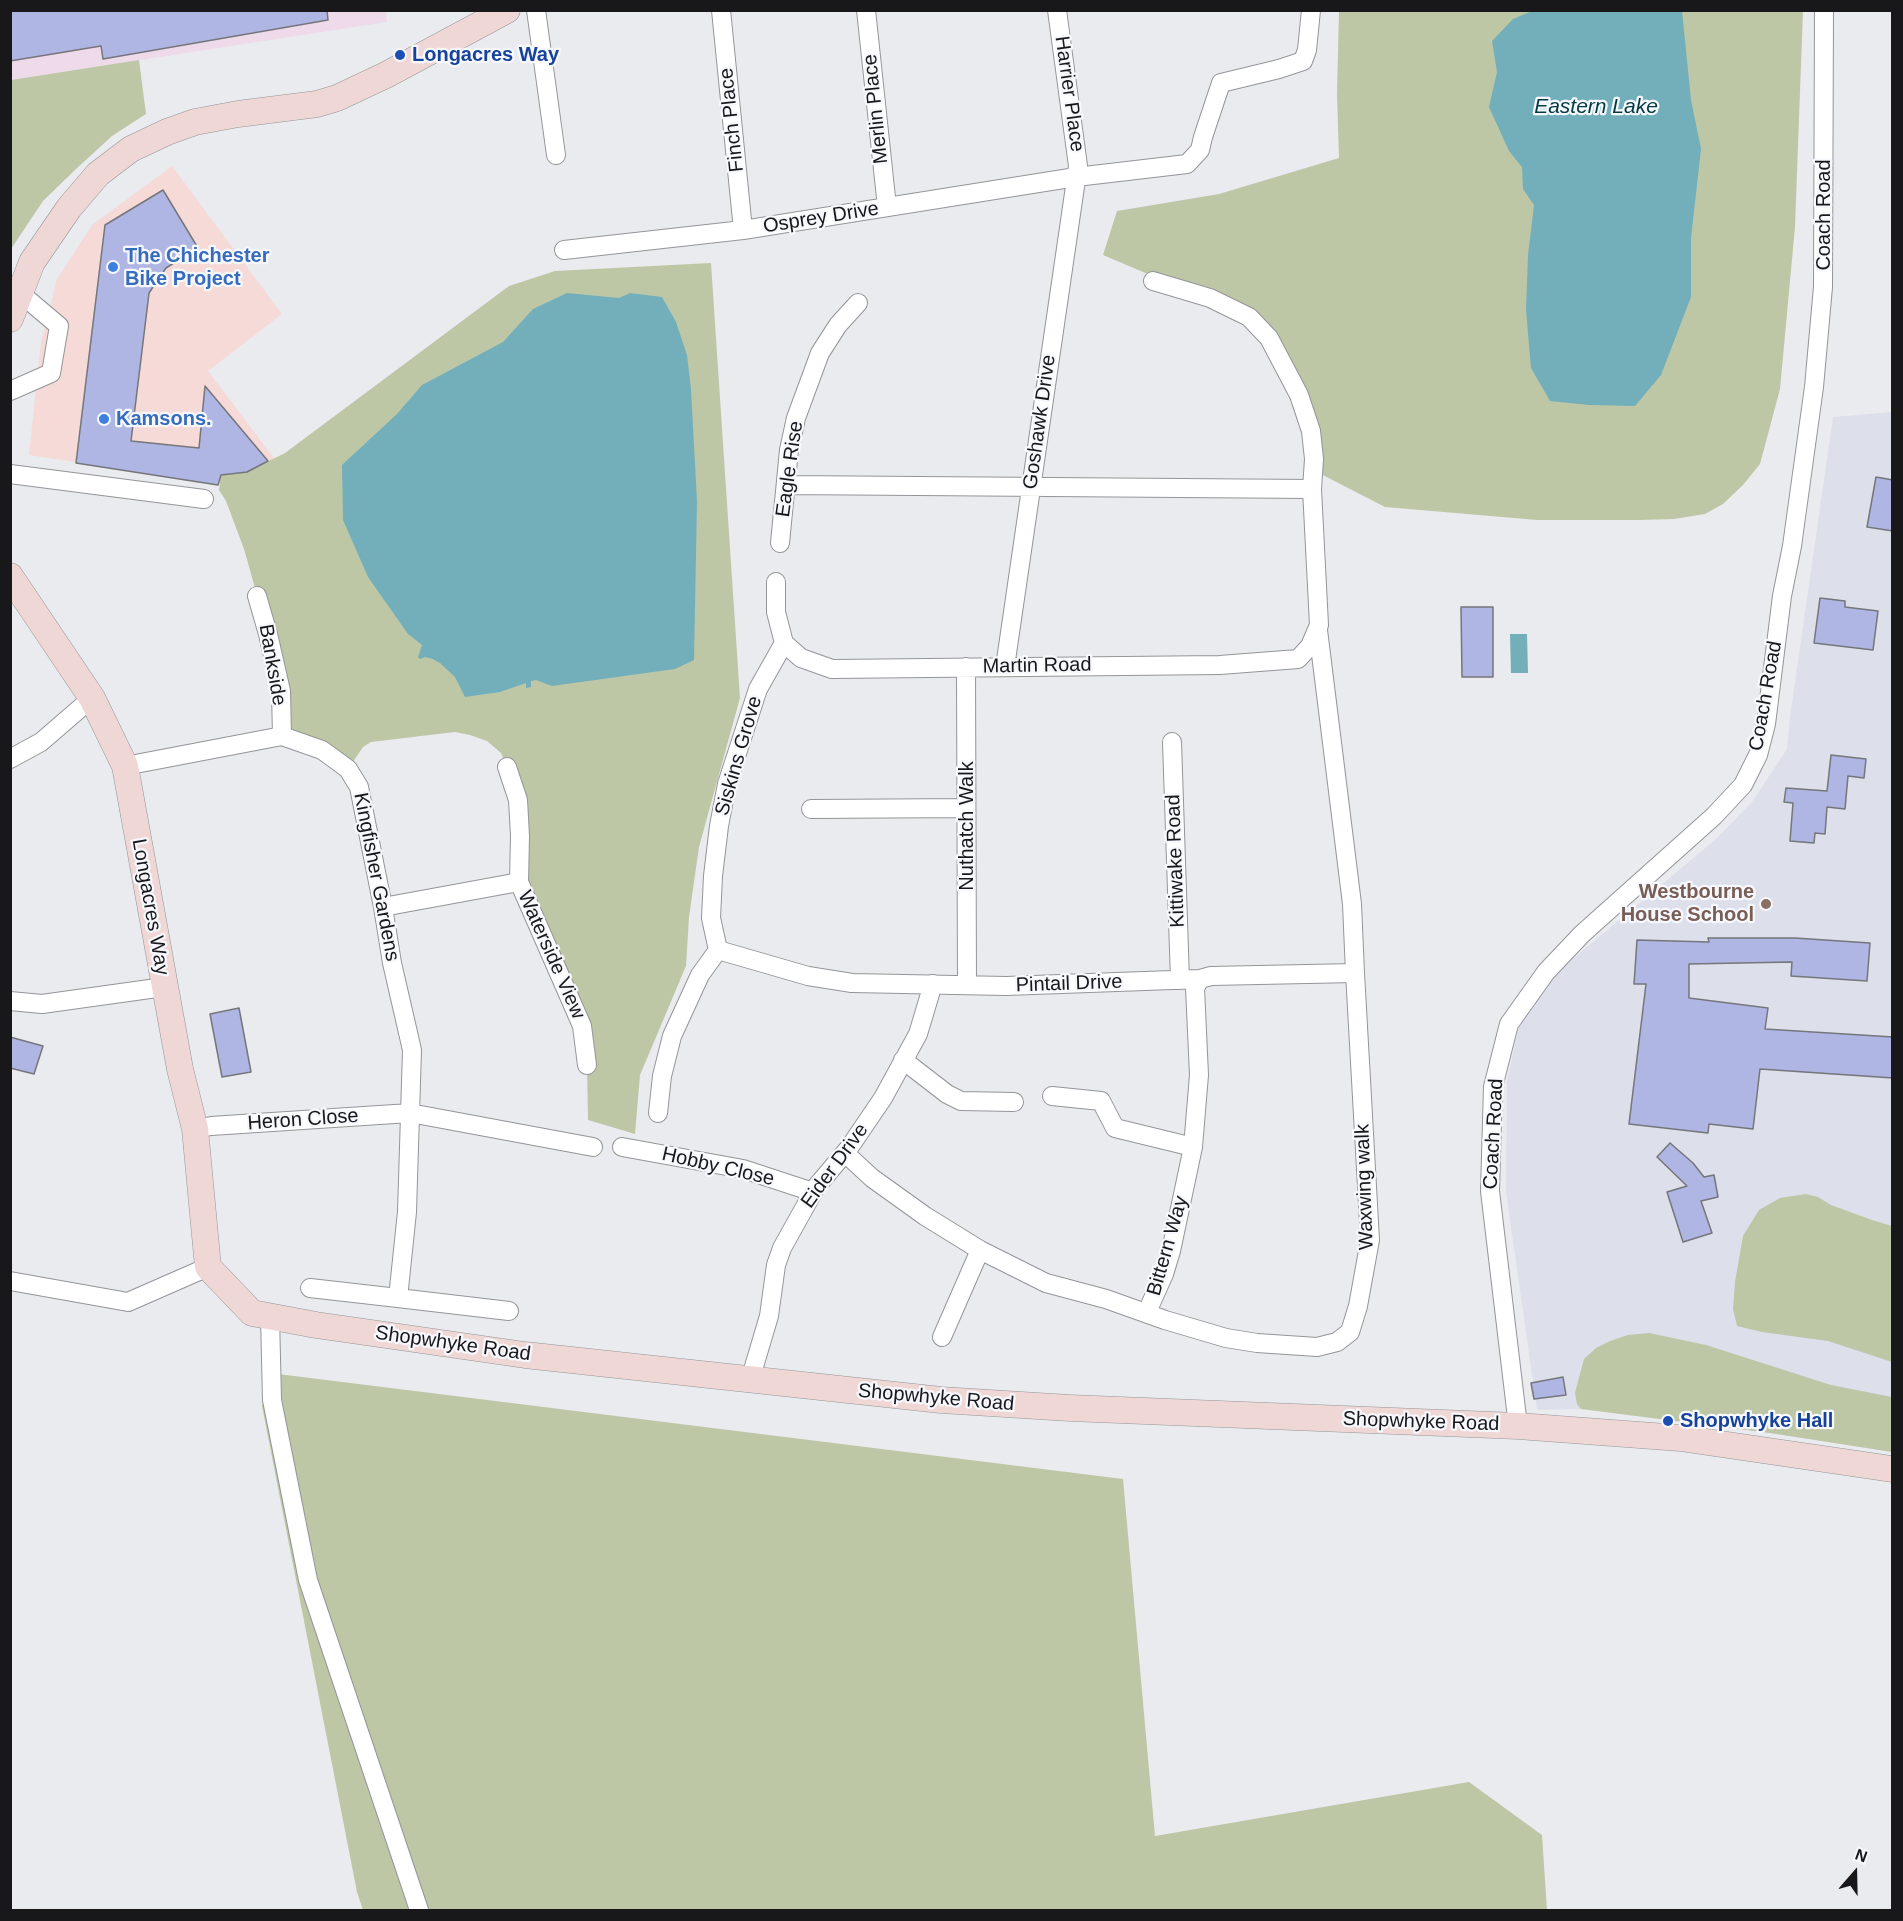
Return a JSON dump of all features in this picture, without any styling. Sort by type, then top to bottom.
[{"type":"main road","points":[[10,320],[32,262],[69,208],[98,174],[131,149],[195,122],[309,105],[337,98],[386,75],[507,10]]},
{"type":"main road","name":"Longacres Way","points":[[10,576],[92,698],[125,766],[164,987],[180,1069],[195,1129],[208,1267]]},
{"type":"main road","name":"Shopwhyke Road","points":[[208,1267],[252,1313],[316,1325],[525,1354],[941,1400],[1070,1408],[1518,1426],[1680,1438],[1893,1469]]},
{"type":"street","points":[[536,10],[556,155]]},
{"type":"street","name":"Finch Place","points":[[721,10],[743,230]]},
{"type":"street","name":"Merlin Place","points":[[866,10],[887,207]]},
{"type":"street","name":"Harrier Place","points":[[1057,10],[1078,166],[1076,177]]},
{"type":"street","name":"Osprey Drive","points":[[564,250],[743,230],[1076,177],[1187,164],[1200,150],[1221,83],[1303,61],[1307,50],[1311,10]]},
{"type":"street","name":"Coach Road","points":[[1518,1426],[1490,1191],[1493,1087],[1509,1024],[1546,972],[1582,934],[1714,816],[1743,785],[1758,755],[1766,724],[1782,596],[1792,546],[1814,387],[1823,287],[1824,10]]},
{"type":"street","name":"Goshawk Drive","points":[[1005,667],[1076,177]]},
{"type":"street","points":[[1153,281],[1210,298],[1249,317],[1269,338],[1299,395],[1311,431],[1314,459],[1312,489],[1319,625],[1317,629],[1352,904],[1355,973]]},
{"type":"street","points":[[10,391],[51,373],[59,326],[20,293]]},
{"type":"street","name":"Eagle Rise","points":[[780,543],[789,450],[796,418],[820,353],[838,325],[858,303]]},
{"type":"street","points":[[10,474],[204,499]]},
{"type":"street","points":[[786,485],[1312,489]]},
{"type":"street","points":[[776,582],[776,612],[783,643]]},
{"type":"street","name":"Bankside","points":[[257,596],[280,691],[282,736]]},
{"type":"street","name":"Martin Road","points":[[783,643],[801,658],[832,669],[1220,664],[1298,659],[1311,646],[1317,629]]},
{"type":"street","name":"Siskins Grove","points":[[718,950],[711,918],[719,826],[728,784],[758,689],[783,643]]},
{"type":"street","name":"Nuthatch Walk","points":[[966,667],[967,985]]},
{"type":"street","points":[[10,759],[41,742],[92,698]]},
{"type":"street","points":[[125,766],[282,736]]},
{"type":"street","name":"Kingfisher Gardens","points":[[282,736],[322,750],[348,769],[359,787],[384,907],[392,963],[412,1050],[410,1113]]},
{"type":"street","name":"Kittiwake Road","points":[[1172,742],[1180,980]]},
{"type":"street","name":"Waterside View","points":[[507,767],[518,800],[519,882],[582,1026],[587,1065]]},
{"type":"street","points":[[811,809],[966,808]]},
{"type":"street","name":"Waterside View","points":[[384,907],[519,882]]},
{"type":"street","points":[[658,1113],[662,1076],[672,1036],[700,975],[718,950]]},
{"type":"street","name":"Pintail Drive","points":[[718,950],[808,976],[852,983],[1006,986],[1180,980],[1211,976],[1355,973]]},
{"type":"street","name":"Waxwing walk","points":[[1147,1312],[1165,1320],[1226,1338],[1257,1343],[1317,1347],[1337,1342],[1350,1332],[1364,1282],[1370,1240],[1355,973]]},
{"type":"street","name":"Bittern Way","points":[[845,1153],[924,1216],[981,1250],[1046,1283],[1147,1312],[1164,1274],[1171,1251],[1193,1147],[1199,1075],[1195,988],[1200,979]]},
{"type":"street","name":"Eider Drive","points":[[750,1380],[769,1316],[778,1257],[813,1192],[845,1153],[883,1098],[918,1034],[933,984]]},
{"type":"street","points":[[10,1001],[42,1004],[164,987]]},
{"type":"street","points":[[903,1060],[946,1094],[961,1101],[1014,1102]]},
{"type":"street","points":[[1052,1096],[1101,1101],[1115,1128],[1193,1147]]},
{"type":"street","points":[[398,1298],[407,1212],[410,1113]]},
{"type":"street","name":"Heron Close","points":[[195,1129],[211,1126],[410,1113],[593,1147]]},
{"type":"street","name":"Hobby Close","points":[[622,1147],[743,1169],[813,1192]]},
{"type":"street","points":[[942,1337],[981,1250]]},
{"type":"street","points":[[10,1281],[128,1302],[208,1267]]},
{"type":"street","points":[[310,1288],[509,1311]]},
{"type":"street","points":[[270,1316],[272,1400],[308,1580],[418,1911]]},
{"type":"shaded area","points":[[11,11],[386,11],[387,22],[11,80]]},
{"type":"shaded area","points":[[172,166],[282,314],[208,371],[280,466],[227,485],[29,455],[41,342],[57,279],[92,225]]},
{"type":"shaded area","name":"Westbourne House School","points":[[1892,412],[1892,1452],[1770,1433],[1581,1409],[1537,1410],[1506,1192],[1507,1081],[1521,1017],[1563,967],[1715,840],[1752,802],[1787,749],[1833,417]]},
{"type":"green space","points":[[1339,11],[1803,11],[1795,227],[1780,389],[1760,464],[1723,504],[1705,514],[1674,519],[1638,520],[1537,520],[1385,507],[1313,470],[1311,431],[1249,317],[1103,255],[1117,211],[1219,194],[1339,158],[1337,94]]},
{"type":"green space","points":[[139,60],[146,114],[112,136],[43,201],[11,249],[11,80]]},
{"type":"green space","points":[[711,263],[740,698],[699,847],[689,917],[686,966],[640,1075],[635,1134],[588,1120],[587,1065],[519,882],[507,767],[501,753],[487,741],[455,732],[371,742],[363,747],[348,769],[282,736],[268,634],[244,549],[226,501],[219,490],[221,475],[247,472],[285,453],[509,286],[555,271]]},
{"type":"green space","points":[[1806,1194],[1892,1226],[1892,1362],[1828,1341],[1762,1332],[1737,1326],[1733,1309],[1743,1236],[1759,1210],[1780,1198]]},
{"type":"green space","points":[[1649,1333],[1706,1345],[1831,1385],[1892,1397],[1892,1452],[1770,1433],[1581,1409],[1577,1404],[1575,1393],[1584,1359],[1596,1348],[1610,1341],[1628,1335]]},
{"type":"green space","points":[[270,1373],[1123,1479],[1155,1836],[1469,1782],[1542,1835],[1547,1910],[363,1910],[357,1892],[262,1406]]},
{"type":"water","name":"Eastern Lake","points":[[1532,11],[1682,11],[1691,100],[1701,149],[1691,238],[1691,297],[1661,375],[1635,406],[1550,401],[1531,368],[1526,310],[1528,255],[1534,205],[1523,189],[1522,167],[1509,151],[1489,107],[1497,72],[1492,41],[1513,19]]},
{"type":"water","points":[[567,293],[619,298],[630,293],[662,297],[676,322],[687,355],[691,389],[697,501],[694,660],[675,669],[552,686],[536,680],[531,681],[531,687],[526,688],[526,683],[500,692],[465,697],[455,677],[440,663],[433,659],[418,657],[422,645],[408,634],[368,577],[343,520],[342,465],[397,414],[422,385],[503,342],[533,309]]},
{"type":"water","points":[[1510,634],[1527,634],[1528,673],[1511,673]]},
{"type":"building","points":[[10,10],[327,10],[328,20],[103,59],[101,46],[10,61]]},
{"type":"building","points":[[163,190],[198,248],[166,268],[149,293],[131,441],[199,448],[205,386],[268,461],[247,472],[221,475],[218,485],[76,463],[105,225]]},
{"type":"building","points":[[1876,477],[1893,480],[1893,531],[1867,527]]},
{"type":"building","points":[[1820,598],[1845,601],[1845,607],[1878,611],[1873,650],[1814,643]]},
{"type":"building","points":[[1461,607],[1493,607],[1493,677],[1462,677]]},
{"type":"building","points":[[1831,755],[1866,759],[1864,778],[1848,776],[1845,809],[1827,807],[1825,834],[1815,833],[1814,843],[1790,841],[1793,803],[1784,802],[1786,788],[1827,791]]},
{"type":"building","points":[[1708,938],[1795,938],[1870,943],[1867,981],[1791,976],[1792,962],[1689,964],[1689,998],[1768,1008],[1765,1029],[1893,1037],[1893,1078],[1760,1069],[1753,1129],[1709,1124],[1708,1133],[1629,1124],[1646,984],[1634,984],[1637,940],[1709,942]]},
{"type":"building","points":[[239,1008],[251,1072],[222,1077],[210,1014]]},
{"type":"building","points":[[10,1037],[43,1046],[34,1074],[10,1068]]},
{"type":"building","points":[[1670,1143],[1693,1163],[1704,1177],[1714,1175],[1718,1197],[1701,1201],[1712,1233],[1683,1242],[1667,1192],[1687,1186],[1657,1157]]},
{"type":"building","points":[[1563,1377],[1566,1395],[1534,1399],[1531,1383]]},
{"type":"place","name":"Longacres Way","points":[[400,55]]},
{"type":"place","name":"The Chichester Bike Project","points":[[113,267]]},
{"type":"place","name":"Kamsons.","points":[[104,419]]},
{"type":"place","name":"Westbourne House School","points":[[1766,904]]},
{"type":"place","name":"Shopwhyke Hall","points":[[1668,1421]]}]
